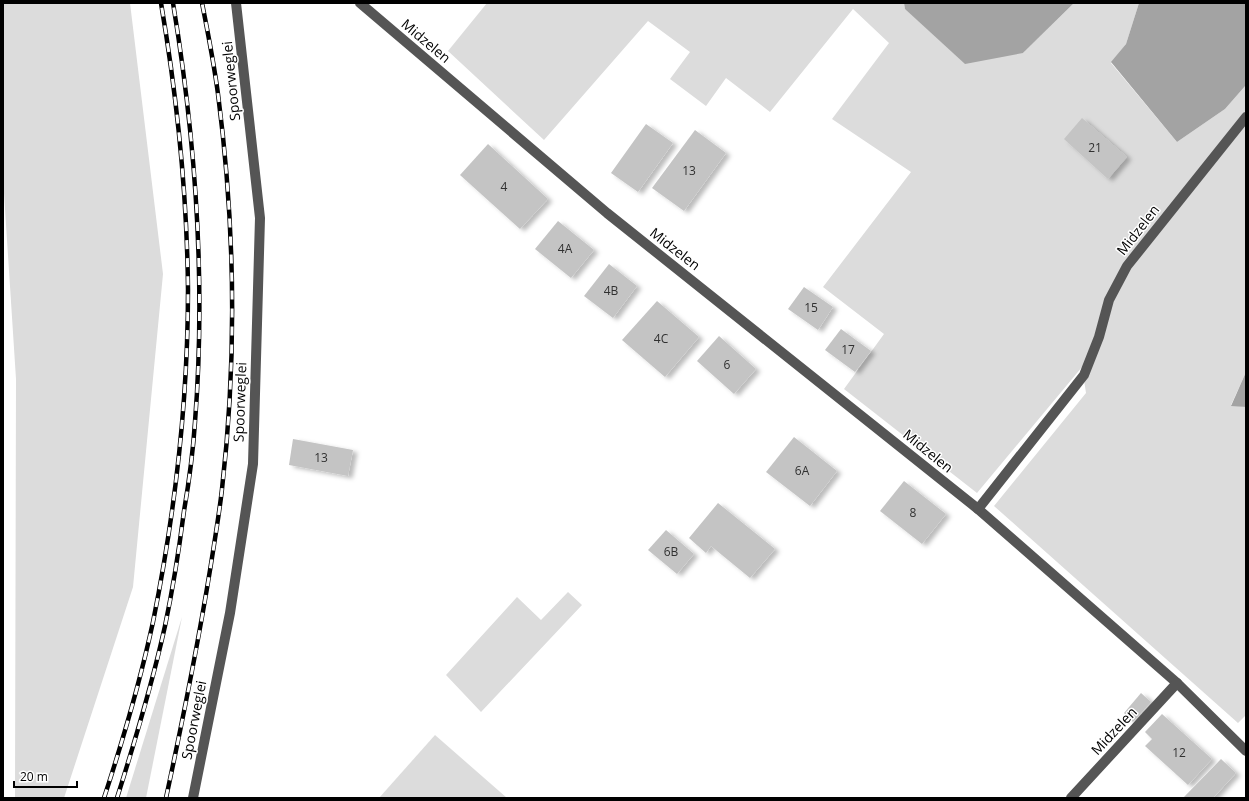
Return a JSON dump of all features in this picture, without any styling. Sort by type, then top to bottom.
[{"type":"street","name":"Spoorweglei","points":[[192,798],[230,613],[253,464],[260,218],[236,3]]},
{"type":"street","name":"Midzelen","points":[[360,3],[607,213],[978,509],[1177,683],[1242,744],[1246,751]]},
{"type":"street","name":"Midzelen","points":[[978,509],[1084,374],[1099,337],[1110,300],[1127,266],[1246,117]]},
{"type":"street","name":"Midzelen","points":[[1071,798],[1177,683]]},
{"type":"shaded area","points":[[3,3],[130,3],[163,274],[133,587],[64,798],[15,798],[16,379],[3,178]]},
{"type":"shaded area","points":[[487,3],[904,3],[905,9],[1023,53],[1074,3],[1139,3],[1126,44],[1111,63],[1177,142],[1225,109],[1246,85],[1246,372],[1231,405],[1246,407],[1246,715],[1238,723],[994,506],[1086,393],[1082,367],[977,493],[844,389],[884,334],[823,287],[911,172],[832,119],[889,43],[853,9],[770,112],[726,78],[706,106],[670,79],[690,52],[648,21],[544,140],[448,51]]},
{"type":"shaded area","points":[[904,3],[1074,3],[1023,53],[965,64],[905,9]]},
{"type":"shaded area","points":[[1139,3],[1246,3],[1246,85],[1225,109],[1177,142],[1111,62],[1126,44]]},
{"type":"shaded area","points":[[1246,372],[1246,407],[1231,406]]},
{"type":"shaded area","points":[[568,592],[582,605],[481,712],[446,675],[517,597],[541,620]]},
{"type":"shaded area","points":[[182,617],[146,798],[126,798]]},
{"type":"shaded area","points":[[435,735],[507,798],[379,798]]},
{"type":"building","points":[[1082,118],[1127,157],[1108,179],[1064,139]]},
{"type":"building","points":[[646,124],[673,143],[638,192],[611,173]]},
{"type":"building","points":[[695,130],[726,153],[684,211],[652,188]]},
{"type":"building","points":[[488,144],[548,199],[520,229],[460,175]]},
{"type":"building","points":[[558,221],[594,250],[571,278],[535,249]]},
{"type":"building","points":[[609,264],[637,286],[613,318],[584,296]]},
{"type":"building","points":[[804,287],[833,307],[818,330],[788,309]]},
{"type":"building","points":[[657,301],[699,337],[665,377],[622,340]]},
{"type":"building","points":[[841,329],[871,351],[855,372],[825,350]]},
{"type":"building","points":[[719,336],[756,369],[734,394],[697,361]]},
{"type":"building","points":[[794,437],[837,471],[810,506],[766,472]]},
{"type":"building","points":[[293,439],[353,450],[348,476],[289,465]]},
{"type":"building","points":[[904,481],[946,514],[922,544],[880,511]]},
{"type":"building","points":[[718,503],[775,549],[750,578],[711,546],[706,553],[689,538]]},
{"type":"building","points":[[666,530],[694,554],[677,574],[648,550]]},
{"type":"building","points":[[1141,693],[1151,702],[1133,722],[1124,713]]},
{"type":"building","points":[[1162,714],[1212,759],[1188,785],[1145,746],[1152,739],[1145,732]]},
{"type":"building","points":[[1221,759],[1236,773],[1213,798],[1183,798]]},
{"type":"railway","points":[[104,798],[131,711],[153,622],[168,540],[183,415],[186,373],[188,289],[186,217],[172,74],[161,3]]},
{"type":"railway","points":[[117,798],[143,713],[165,626],[191,467],[195,422],[199,317],[197,212],[188,107],[173,3]]},
{"type":"railway","points":[[166,798],[204,609],[222,489],[230,390],[232,292],[228,193],[218,94],[202,3]]}]
